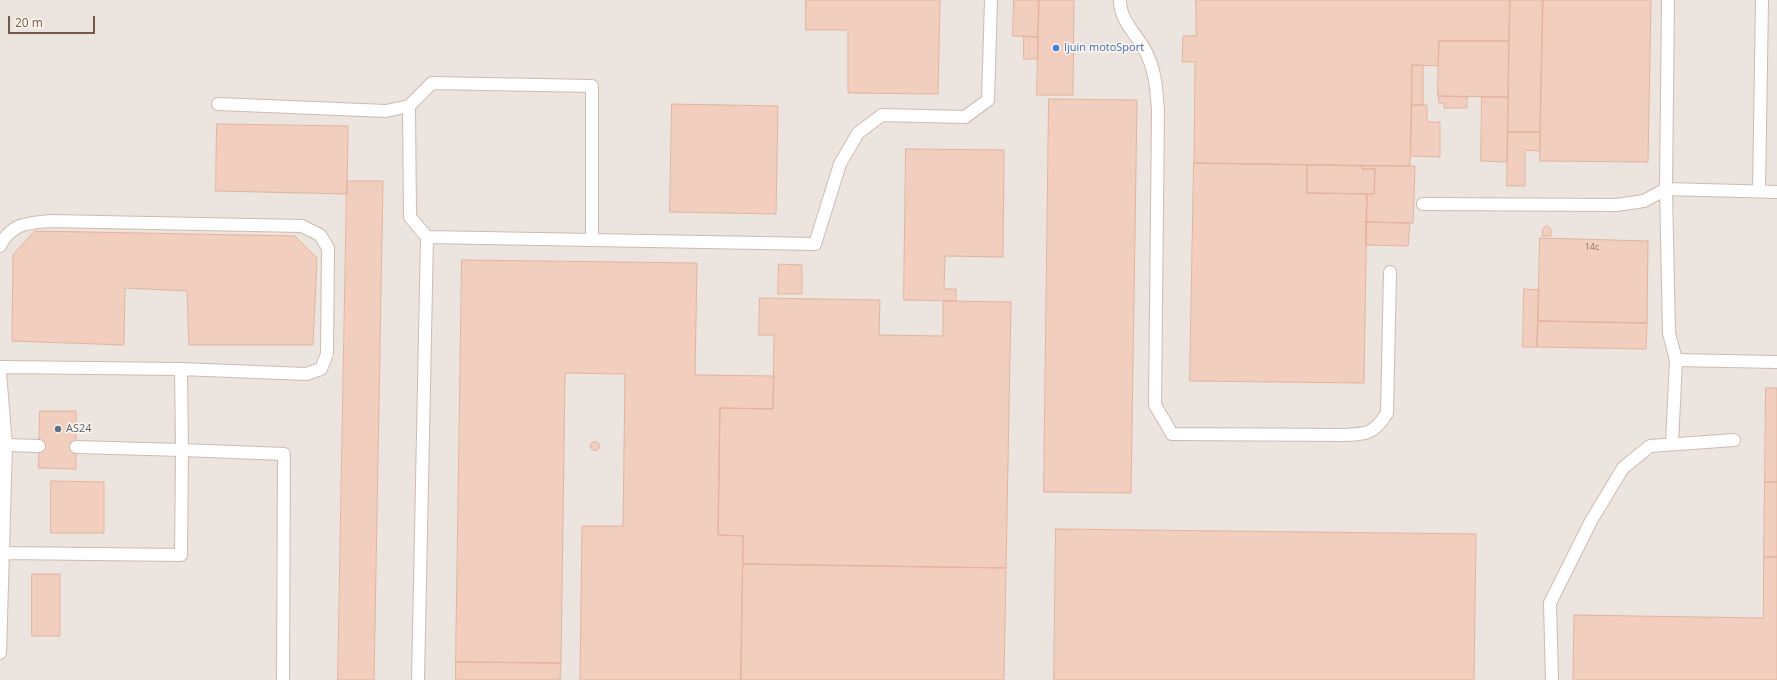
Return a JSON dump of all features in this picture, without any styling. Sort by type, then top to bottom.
[{"type":"lane","points":[[427,237],[815,244],[840,164],[858,133],[882,115],[965,116],[988,100],[991,0]]},
{"type":"lane","points":[[1120,0],[1120,8],[1126,23],[1145,51],[1155,75],[1158,110],[1155,405],[1172,434],[1350,435],[1363,434],[1378,427],[1387,413],[1390,272]]},
{"type":"lane","points":[[1668,0],[1666,189],[1669,333],[1676,360],[1672,444]]},
{"type":"lane","points":[[1759,191],[1762,0]]},
{"type":"lane","points":[[218,104],[386,111],[409,106],[432,83],[592,86],[592,240]]},
{"type":"lane","points":[[409,106],[410,217],[427,237],[418,680]]},
{"type":"lane","points":[[1423,204],[1616,205],[1644,201],[1666,189],[1777,192]]},
{"type":"lane","points":[[0,246],[5,235],[24,223],[50,221],[302,226],[320,235],[328,248],[327,354],[321,369],[306,374],[181,369],[0,368]]},
{"type":"lane","points":[[1676,360],[1777,362]]},
{"type":"lane","points":[[3,554],[181,555],[181,369]]},
{"type":"lane","points":[[0,373],[6,445],[0,653]]},
{"type":"lane","points":[[1552,680],[1550,603],[1591,521],[1623,468],[1650,446],[1734,440]]},
{"type":"lane","points":[[6,445],[39,446]]},
{"type":"lane","points":[[76,447],[284,454],[283,680]]},
{"type":"shaded area","points":[[0,0],[1777,0],[1777,680],[0,680]]},
{"type":"building","points":[[806,0],[940,0],[938,94],[848,93],[848,30],[806,30]]},
{"type":"building","points":[[1014,0],[1039,0],[1038,37],[1013,36]]},
{"type":"building","name":"Ijuin motoSport","points":[[1039,0],[1074,0],[1073,95],[1037,95]]},
{"type":"building","points":[[1196,0],[1510,0],[1509,41],[1439,41],[1438,66],[1412,65],[1410,166],[1194,163],[1195,62],[1182,62],[1183,36],[1196,36]]},
{"type":"building","points":[[1510,0],[1543,0],[1540,132],[1508,132]]},
{"type":"building","points":[[1543,0],[1651,0],[1648,162],[1540,161]]},
{"type":"building","points":[[1024,36],[1038,37],[1038,59],[1024,59]]},
{"type":"building","points":[[1439,41],[1509,41],[1508,97],[1438,96]]},
{"type":"building","points":[[1412,65],[1423,65],[1423,105],[1412,105]]},
{"type":"building","points":[[1439,96],[1467,97],[1467,108],[1444,108],[1444,103],[1439,103]]},
{"type":"building","points":[[1482,97],[1508,97],[1507,162],[1481,161]]},
{"type":"building","points":[[1049,99],[1137,100],[1131,493],[1044,492]]},
{"type":"building","points":[[672,104],[778,106],[776,214],[670,212]]},
{"type":"building","points":[[1412,105],[1427,105],[1427,122],[1440,122],[1440,157],[1411,156]]},
{"type":"building","points":[[217,124],[348,126],[347,194],[216,191]]},
{"type":"building","points":[[1508,132],[1540,132],[1540,151],[1525,150],[1525,186],[1507,186]]},
{"type":"building","points":[[906,149],[1004,150],[1003,257],[945,256],[944,289],[956,289],[956,301],[904,300]]},
{"type":"building","points":[[1194,163],[1307,165],[1307,193],[1367,194],[1364,383],[1190,381]]},
{"type":"building","points":[[1307,165],[1362,166],[1362,169],[1375,169],[1374,194],[1307,193]]},
{"type":"building","points":[[1362,166],[1415,166],[1413,223],[1366,222],[1367,194],[1374,194],[1375,169],[1362,169]]},
{"type":"building","points":[[347,181],[383,181],[374,680],[338,680]]},
{"type":"building","points":[[1366,222],[1410,223],[1408,246],[1366,245]]},
{"type":"building","points":[[1547,226],[1551,229],[1551,236],[1542,236],[1543,229]]},
{"type":"building","points":[[35,231],[295,236],[317,258],[313,345],[189,345],[187,291],[125,288],[124,345],[12,341],[13,255]]},
{"type":"building","points":[[1540,238],[1648,241],[1647,323],[1538,321]]},
{"type":"building","points":[[462,260],[697,263],[695,375],[774,376],[773,409],[720,408],[718,535],[743,536],[741,680],[580,680],[582,526],[623,526],[625,374],[565,373],[561,663],[456,662]]},
{"type":"building","points":[[779,264],[802,265],[802,294],[778,294]]},
{"type":"building","points":[[1524,289],[1539,290],[1537,347],[1523,347]]},
{"type":"building","points":[[760,298],[880,300],[879,335],[943,336],[943,301],[1011,302],[1006,568],[743,564],[743,536],[718,535],[720,408],[773,409],[774,335],[759,335]]},
{"type":"building","points":[[1538,321],[1647,323],[1646,349],[1537,347]]},
{"type":"building","points":[[1766,388],[1777,388],[1777,482],[1765,482]]},
{"type":"building","name":"AS24","points":[[40,411],[76,411],[76,469],[39,468]]},
{"type":"building","points":[[595,441],[600,446],[595,451],[590,446]]},
{"type":"building","points":[[51,481],[104,482],[104,533],[51,533]]},
{"type":"building","points":[[1765,482],[1777,482],[1777,557],[1764,557]]},
{"type":"building","points":[[1056,529],[1476,534],[1474,680],[1054,680]]},
{"type":"building","points":[[1764,557],[1777,557],[1777,680],[1573,680],[1574,615],[1763,618]]},
{"type":"building","points":[[743,564],[1006,568],[1004,680],[741,680]]},
{"type":"building","points":[[32,574],[60,574],[60,636],[32,636]]},
{"type":"building","points":[[456,662],[561,663],[560,680],[456,680]]},
{"type":"place","name":"Ijuin motoSport","points":[[1056,48]]},
{"type":"place","name":"AS24","points":[[58,429]]}]
